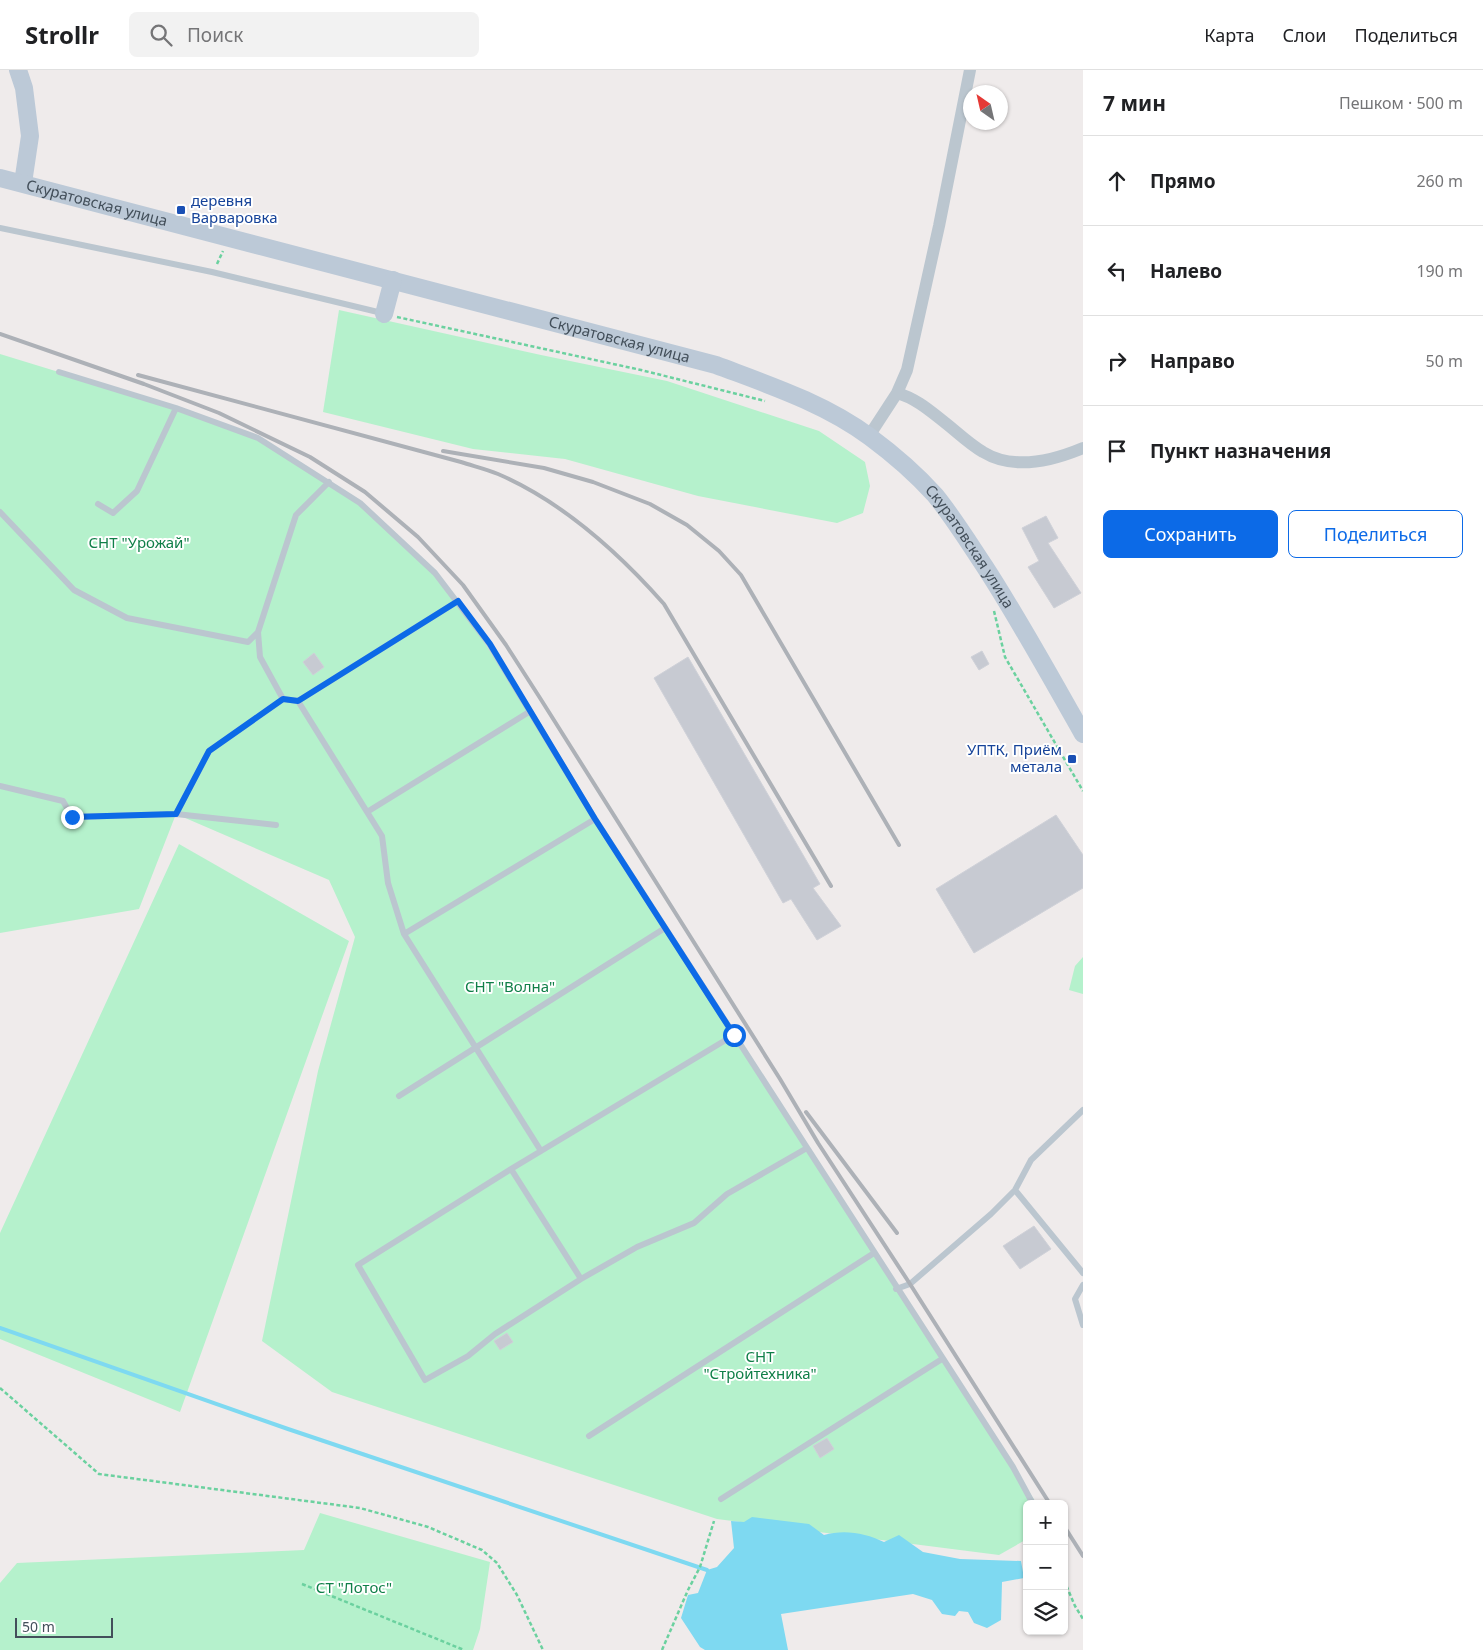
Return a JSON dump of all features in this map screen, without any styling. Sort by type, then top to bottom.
[{"type":"street","points":[[18,70],[24,88],[30,136],[23,183]]},
{"type":"street","points":[[869,436],[897,393],[907,370],[939,226],[970,70]]},
{"type":"street","name":"Скуратовская улица","points":[[0,178],[716,365],[817,405],[869,436],[904,465],[935,496],[968,540],[1002,594],[1083,734]]},
{"type":"street","points":[[384,314],[393,280]]},
{"type":"street","points":[[897,393],[910,397],[982,452],[1000,460],[1019,464],[1068,454],[1083,448]]},
{"type":"lane","points":[[0,228],[212,272],[384,314]]},
{"type":"lane","points":[[60,372],[176,408],[258,438],[360,503],[435,573],[490,644],[595,819],[1013,1467],[1030,1500]]},
{"type":"lane","points":[[98,504],[113,513],[137,491],[176,408]]},
{"type":"lane","points":[[283,699],[260,657],[258,632],[296,515],[329,482]]},
{"type":"lane","points":[[0,512],[74,590],[127,618],[248,642],[258,632]]},
{"type":"lane","points":[[176,814],[209,751],[283,699],[298,701],[458,601]]},
{"type":"lane","points":[[298,701],[382,836],[388,883],[404,934],[541,1151]]},
{"type":"lane","points":[[367,812],[530,712]]},
{"type":"lane","points":[[0,786],[63,801],[72,817],[176,814],[276,825]]},
{"type":"lane","points":[[404,934],[595,819]]},
{"type":"lane","points":[[399,1096],[665,928]]},
{"type":"lane","points":[[734,1035],[511,1169],[358,1265],[425,1380],[468,1356],[495,1334],[580,1280],[637,1247],[694,1223],[727,1194],[807,1148]]},
{"type":"lane","points":[[896,1288],[910,1284],[990,1214],[1015,1190],[1031,1160],[1083,1110]]},
{"type":"lane","points":[[511,1169],[580,1280]]},
{"type":"lane","points":[[1015,1190],[1083,1273]]},
{"type":"lane","points":[[588,1436],[874,1254]]},
{"type":"lane","points":[[1083,1285],[1075,1299],[1083,1325]]},
{"type":"lane","points":[[721,1499],[942,1359]]},
{"type":"path","points":[[212,272],[225,249]]},
{"type":"path","points":[[384,314],[641,370],[767,401]]},
{"type":"path","points":[[993,605],[1005,657],[1083,791]]},
{"type":"path","points":[[0,1388],[99,1474],[360,1508],[428,1528],[482,1550],[497,1563],[516,1595],[543,1650]]},
{"type":"path","points":[[662,1650],[700,1567],[714,1521]]},
{"type":"path","points":[[302,1584],[464,1650]]},
{"type":"path","points":[[1068,1589],[1083,1618]]},
{"type":"green space","points":[[339,310],[667,381],[819,431],[865,462],[870,486],[863,513],[837,523],[698,496],[565,459],[473,449],[323,412]]},
{"type":"green space","points":[[0,354],[176,408],[258,438],[360,503],[435,573],[458,601],[896,1289],[1034,1500],[1023,1500],[1023,1541],[999,1555],[717,1519],[332,1392],[262,1341],[318,1071],[355,937],[329,880],[176,814],[139,909],[0,933]]},
{"type":"green space","points":[[179,844],[349,941],[180,1412],[0,1339],[0,1233]]},
{"type":"green space","points":[[1083,957],[1083,994],[1069,990],[1075,966]]},
{"type":"green space","name":"СТ \"Лотос\"","points":[[320,1513],[490,1562],[480,1629],[473,1650],[0,1650],[0,1583],[17,1563],[304,1550]]},
{"type":"water","points":[[752,1517],[809,1524],[824,1535],[847,1532],[870,1536],[884,1542],[899,1535],[923,1552],[960,1559],[1021,1561],[1023,1578],[1002,1582],[1001,1620],[987,1628],[974,1623],[968,1612],[959,1611],[955,1616],[942,1614],[932,1600],[913,1594],[781,1614],[788,1650],[705,1650],[700,1647],[681,1618],[688,1595],[698,1593],[707,1570],[717,1567],[734,1548],[731,1521],[744,1522]]},
{"type":"building","points":[[1046,516],[1058,538],[1048,543],[1081,593],[1054,608],[1028,567],[1039,561],[1022,528]]},
{"type":"building","points":[[982,651],[989,664],[979,670],[971,657]]},
{"type":"building","points":[[314,653],[324,667],[313,675],[303,662]]},
{"type":"building","points":[[688,657],[820,884],[813,888],[841,926],[817,940],[791,899],[783,903],[654,678]]},
{"type":"building","points":[[1056,815],[1083,855],[1083,888],[974,953],[936,889]]},
{"type":"building","points":[[1034,1226],[1051,1249],[1020,1269],[1003,1246]]},
{"type":"building","points":[[507,1333],[513,1342],[500,1350],[494,1341]]},
{"type":"building","points":[[827,1438],[834,1449],[820,1458],[813,1446]]},
{"type":"waterway","points":[[0,1328],[288,1429],[707,1570]]},
{"type":"railway","points":[[0,334],[144,384],[219,413],[310,457],[365,492],[418,537],[463,585],[506,645],[540,698],[780,1079],[818,1143],[1047,1500]]},
{"type":"railway","points":[[138,375],[484,469],[522,485],[567,514],[608,547],[664,604],[831,886]]},
{"type":"railway","points":[[443,451],[544,468],[593,482],[650,504],[687,525],[719,551],[741,575],[899,845]]},
{"type":"railway","points":[[806,1112],[897,1233]]},
{"type":"railway","points":[[1068,1532],[1083,1556]]},
{"type":"place","name":"деревня Варваровка","points":[[181,210]]},
{"type":"place","name":"УПТК, Приём метала","points":[[1072,759]]},
{"type":"route","points":[[72,817],[176,814],[209,751],[283,699],[298,701],[458,601],[490,644],[595,819],[734,1035]]},
{"type":"park label","name":"СНТ \"Урожай\"","points":[[139,543]]},
{"type":"park label","name":"СНТ \"Волна\"","points":[[510,987]]},
{"type":"park label","name":"СНТ \"Стройтехника\"","points":[[760,1366]]}]
